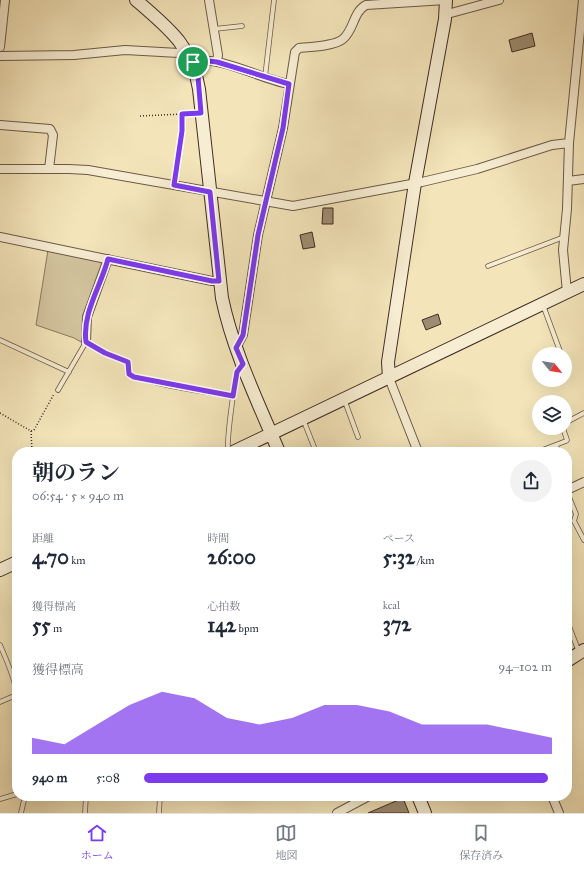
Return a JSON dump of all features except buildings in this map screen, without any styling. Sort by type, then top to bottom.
[{"type":"street","points":[[0,47],[5,0]]},
{"type":"street","points":[[136,0],[175,34],[190,57],[198,77],[219,281],[226,317],[236,348],[277,447]]},
{"type":"street","points":[[209,0],[218,55],[217,62]]},
{"type":"street","points":[[236,348],[243,335],[258,235],[283,128],[289,84],[296,50],[340,41],[346,36],[363,7],[370,4],[392,1],[446,0],[446,13],[415,183],[388,362],[389,378],[416,447]]},
{"type":"street","points":[[446,13],[451,13],[498,0]]},
{"type":"street","points":[[567,292],[563,250],[569,143],[583,0]]},
{"type":"street","points":[[0,56],[74,55],[125,50],[179,53],[201,60],[217,62],[265,78],[289,84]]},
{"type":"street","points":[[0,125],[50,129],[53,135],[49,169]]},
{"type":"street","points":[[0,169],[88,170],[288,206],[415,183],[477,169],[552,145],[569,143]]},
{"type":"street","points":[[568,181],[584,179]]},
{"type":"street","points":[[0,238],[212,281],[219,281]]},
{"type":"street","points":[[86,342],[87,317],[108,259]]},
{"type":"street","points":[[244,447],[584,284]]},
{"type":"street","points":[[572,492],[584,482]]},
{"type":"street","points":[[0,570],[12,564]]},
{"type":"street","points":[[572,658],[582,651]]},
{"type":"street","points":[[340,812],[360,801]]},
{"type":"street","points":[[420,801],[425,813]]},
{"type":"street","points":[[554,801],[559,813]]},
{"type":"lane","points":[[265,78],[274,0]]},
{"type":"lane","points":[[214,30],[242,26]]},
{"type":"lane","points":[[488,266],[564,237]]},
{"type":"lane","points":[[543,304],[558,347]]},
{"type":"lane","points":[[0,340],[69,372]]},
{"type":"lane","points":[[58,390],[86,342],[105,353],[128,362],[129,374],[134,377],[233,396]]},
{"type":"lane","points":[[228,447],[233,396],[237,372],[243,364]]},
{"type":"lane","points":[[344,399],[358,437]]},
{"type":"lane","points":[[572,420],[584,414]]},
{"type":"lane","points":[[303,419],[314,447]]},
{"type":"lane","points":[[551,447],[567,440],[565,435]]},
{"type":"lane","points":[[572,504],[576,514],[574,521],[584,540]]},
{"type":"lane","points":[[572,631],[582,651]]},
{"type":"lane","points":[[0,645],[12,674]]},
{"type":"lane","points":[[0,702],[12,697]]},
{"type":"lane","points":[[0,799],[12,795]]},
{"type":"lane","points":[[21,813],[24,801]]},
{"type":"lane","points":[[85,813],[86,801]]},
{"type":"lane","points":[[159,813],[160,801]]},
{"type":"path","points":[[140,116],[201,113]]},
{"type":"path","points":[[174,185],[182,131],[182,114]]},
{"type":"path","points":[[31,431],[36,427],[58,390]]},
{"type":"path","points":[[0,413],[31,431]]},
{"type":"path","points":[[31,431],[32,447]]},
{"type":"shaded area","points":[[48,250],[101,261],[102,267],[83,315],[83,343],[74,338],[36,325]]},
{"type":"route","points":[[201,60],[217,62],[284,84],[289,84],[283,128],[259,227],[243,335],[236,348],[243,364],[239,367],[237,372],[233,396],[158,383],[134,377],[129,374],[128,362],[105,353],[86,342],[87,317],[108,259],[215,282],[219,281],[210,192],[174,185],[182,131],[182,114],[201,113],[198,77],[193,62],[201,60]]}]
